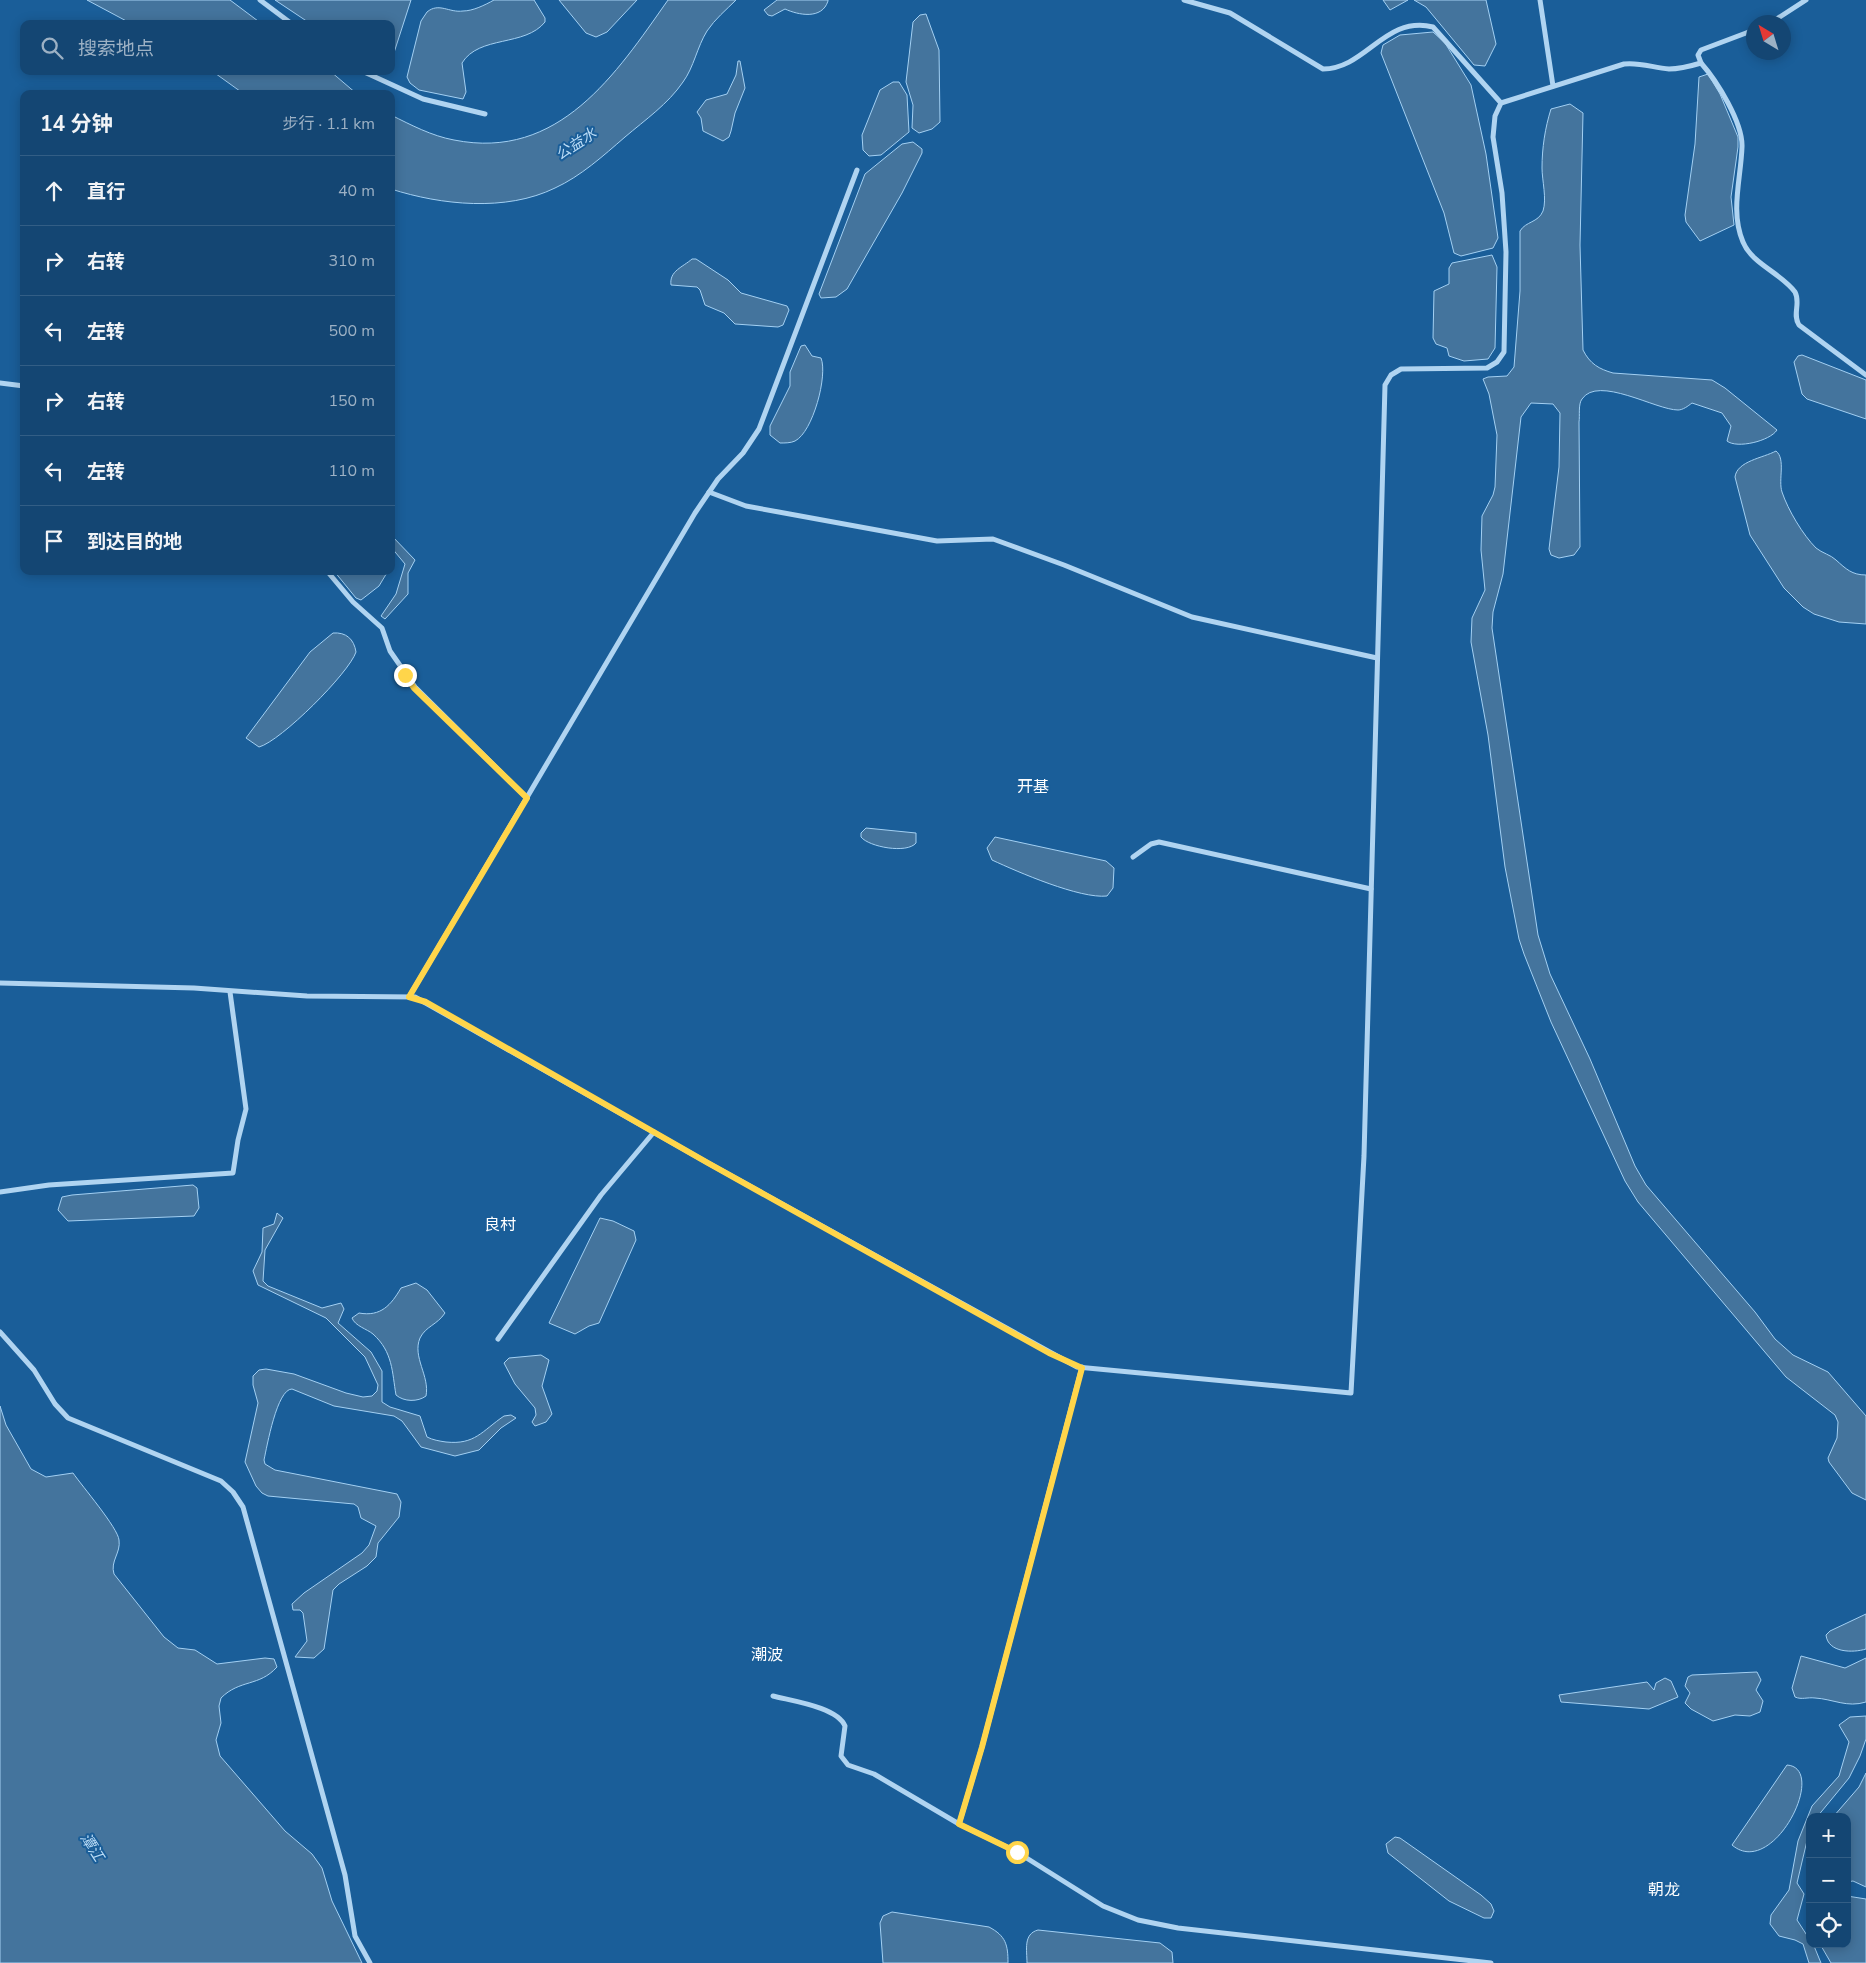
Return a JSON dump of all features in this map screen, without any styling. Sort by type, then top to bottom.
[{"type":"street","points":[[260,0],[287,20]]},
{"type":"street","points":[[1184,0],[1230,13],[1322,69],[1338,67],[1357,57],[1384,36],[1400,29],[1419,25],[1433,27],[1501,103]]},
{"type":"street","points":[[1540,0],[1553,86]]},
{"type":"street","points":[[1783,15],[1806,0]]},
{"type":"street","points":[[1746,33],[1701,50],[1698,56],[1714,77],[1741,135],[1742,146],[1736,196],[1741,235],[1745,246],[1795,292],[1798,300],[1795,317],[1799,325],[1866,375]]},
{"type":"street","points":[[0,983],[194,988],[307,996],[409,997],[426,1002],[1049,1353],[1082,1368],[1351,1393],[1364,1156],[1386,382],[1391,374],[1401,370],[1487,368],[1497,362],[1504,352],[1506,247],[1502,193],[1493,137],[1495,116],[1501,103],[1624,64],[1636,63],[1672,69],[1701,62]]},
{"type":"street","points":[[371,75],[423,99],[485,114]]},
{"type":"street","points":[[409,997],[709,492],[718,479],[753,441],[857,170]]},
{"type":"street","points":[[0,383],[20,386]]},
{"type":"street","points":[[709,492],[746,506],[937,541],[992,539],[1064,565],[1192,617],[1377,658]]},
{"type":"street","points":[[330,575],[353,602],[382,628],[390,651],[414,688],[527,798]]},
{"type":"street","points":[[1133,857],[1151,844],[1159,842],[1371,889]]},
{"type":"street","points":[[0,1192],[49,1185],[233,1173],[238,1140],[246,1109],[230,992]]},
{"type":"street","points":[[498,1339],[601,1195],[654,1132]]},
{"type":"street","points":[[0,1332],[34,1370],[55,1404],[68,1418],[221,1481],[233,1492],[243,1507],[345,1874],[355,1936],[370,1963]]},
{"type":"street","points":[[959,1824],[982,1747],[1082,1368]]},
{"type":"street","points":[[773,1696],[820,1708],[835,1714],[845,1726],[841,1756],[845,1763],[851,1767],[874,1774],[959,1824],[1017,1852],[1103,1906],[1138,1920],[1178,1928],[1238,1936],[1491,1963]]},
{"type":"water","points":[[87,0],[230,0],[257,20],[124,20]]},
{"type":"water","points":[[275,0],[411,0],[395,50],[395,20],[305,20]]},
{"type":"water","points":[[494,0],[534,0],[545,18],[545,22],[536,30],[526,35],[490,44],[470,54],[462,63],[466,92],[463,99],[419,90],[410,83],[407,77],[421,21],[427,12],[436,8],[467,11]]},
{"type":"water","points":[[559,0],[637,0],[607,32],[596,37],[586,33]]},
{"type":"water","name":"公益水","points":[[668,0],[736,0],[707,31],[687,76],[663,105],[583,172],[565,183],[536,196],[516,201],[495,203],[452,202],[410,195],[395,190],[395,117],[430,133],[454,140],[491,143],[524,137],[554,124],[581,106],[605,82]]},
{"type":"water","points":[[777,0],[828,1],[821,11],[815,13],[803,14],[785,9],[772,16],[768,15],[764,10]]},
{"type":"water","points":[[1383,0],[1408,0],[1390,10]]},
{"type":"water","points":[[1414,0],[1486,0],[1496,44],[1485,66],[1474,65],[1426,7]]},
{"type":"water","points":[[926,14],[939,50],[940,122],[932,129],[919,133],[912,128],[913,105],[906,82],[913,22],[920,15]]},
{"type":"water","points":[[1433,32],[1445,43],[1471,85],[1486,154],[1498,238],[1493,248],[1461,256],[1454,253],[1444,213],[1381,53],[1383,45],[1400,35]]},
{"type":"water","points":[[738,61],[740,61],[745,88],[735,113],[729,137],[723,141],[703,131],[701,118],[697,112],[706,100],[727,94],[736,75]]},
{"type":"water","points":[[1708,74],[1720,94],[1738,137],[1738,147],[1731,197],[1734,225],[1700,241],[1686,222],[1685,215],[1695,144],[1699,77]]},
{"type":"water","points":[[218,75],[335,75],[352,90],[238,90]]},
{"type":"water","points":[[893,82],[899,82],[907,95],[909,132],[881,155],[869,156],[863,150],[862,135],[880,90]]},
{"type":"water","points":[[1570,104],[1583,113],[1580,245],[1583,350],[1586,355],[1595,365],[1613,373],[1712,380],[1725,388],[1777,430],[1768,437],[1753,443],[1732,443],[1727,441],[1731,426],[1722,413],[1692,403],[1684,409],[1678,410],[1668,409],[1614,392],[1601,391],[1590,393],[1581,401],[1579,422],[1580,547],[1574,555],[1559,558],[1551,555],[1549,549],[1559,467],[1560,413],[1553,404],[1531,403],[1521,417],[1503,574],[1493,612],[1492,628],[1538,935],[1550,974],[1590,1059],[1635,1166],[1646,1185],[1755,1312],[1775,1339],[1793,1355],[1828,1372],[1866,1416],[1866,1500],[1852,1493],[1829,1462],[1828,1458],[1837,1438],[1838,1422],[1835,1415],[1786,1377],[1638,1202],[1625,1181],[1551,1022],[1519,939],[1505,867],[1488,735],[1471,642],[1472,618],[1485,590],[1481,550],[1482,516],[1495,487],[1497,435],[1489,394],[1483,379],[1507,376],[1514,367],[1520,291],[1520,231],[1525,225],[1538,218],[1543,211],[1545,201],[1542,168],[1543,153],[1551,109]]},
{"type":"water","points":[[913,142],[922,149],[922,153],[902,193],[847,289],[836,297],[821,298],[819,294],[865,174],[902,144]]},
{"type":"water","points":[[1492,255],[1497,267],[1495,348],[1488,359],[1464,361],[1449,356],[1447,348],[1436,344],[1433,338],[1434,291],[1449,284],[1449,268],[1452,263]]},
{"type":"water","points":[[692,259],[696,259],[728,280],[741,293],[787,306],[789,310],[783,325],[778,327],[735,324],[724,313],[705,305],[700,290],[697,287],[671,285],[674,273]]},
{"type":"water","points":[[805,345],[812,356],[821,358],[823,366],[821,389],[813,415],[802,436],[793,442],[780,443],[770,435],[770,426],[790,386],[790,372],[801,346]]},
{"type":"water","points":[[1802,355],[1866,380],[1866,419],[1807,399],[1802,394],[1794,362],[1798,356]]},
{"type":"water","points":[[1776,451],[1781,459],[1782,492],[1792,514],[1806,536],[1816,548],[1834,558],[1850,571],[1866,575],[1866,624],[1839,622],[1814,614],[1803,607],[1784,588],[1750,535],[1735,477],[1740,467]]},
{"type":"water","points":[[395,539],[415,560],[408,573],[408,594],[385,619],[381,616],[396,594],[405,564],[395,552]]},
{"type":"water","points":[[337,575],[386,575],[379,586],[361,600],[356,598]]},
{"type":"water","points":[[333,633],[349,637],[356,652],[341,675],[298,720],[269,742],[259,747],[246,738],[310,652]]},
{"type":"water","points":[[866,828],[916,833],[916,843],[897,849],[872,844],[861,837],[861,833]]},
{"type":"water","points":[[995,837],[1106,861],[1114,868],[1113,888],[1107,896],[1095,896],[1049,884],[1017,871],[992,860],[987,848]]},
{"type":"water","points":[[193,1185],[197,1188],[199,1208],[194,1216],[68,1221],[58,1210],[62,1197],[72,1195]]},
{"type":"water","points":[[277,1213],[283,1218],[265,1250],[263,1281],[268,1286],[322,1308],[341,1303],[344,1309],[338,1323],[371,1352],[382,1371],[382,1402],[390,1407],[420,1416],[427,1437],[446,1442],[464,1441],[478,1436],[504,1416],[511,1415],[516,1418],[501,1428],[479,1450],[455,1456],[421,1447],[402,1421],[394,1416],[334,1406],[292,1389],[287,1391],[277,1408],[270,1431],[264,1460],[265,1464],[275,1470],[397,1494],[401,1502],[399,1517],[378,1543],[376,1557],[367,1566],[333,1590],[324,1649],[314,1658],[295,1657],[307,1641],[303,1613],[300,1610],[293,1610],[292,1604],[304,1593],[362,1553],[369,1545],[376,1526],[361,1518],[358,1507],[354,1504],[268,1496],[262,1493],[256,1486],[245,1462],[258,1403],[253,1385],[253,1376],[259,1370],[266,1369],[294,1374],[346,1393],[363,1397],[372,1396],[377,1391],[378,1385],[365,1357],[326,1318],[258,1285],[253,1271],[262,1252],[263,1228],[274,1224]]},
{"type":"water","points":[[600,1218],[613,1221],[634,1231],[636,1240],[599,1323],[575,1334],[549,1323]]},
{"type":"water","points":[[416,1283],[427,1290],[445,1313],[420,1338],[418,1352],[426,1381],[426,1396],[411,1400],[403,1399],[396,1395],[391,1363],[380,1341],[352,1318],[359,1313],[367,1314],[379,1311],[393,1300],[401,1288]]},
{"type":"water","points":[[541,1355],[549,1360],[542,1386],[552,1414],[546,1422],[535,1426],[532,1422],[536,1415],[535,1408],[515,1384],[504,1363],[509,1358]]},
{"type":"water","name":"潭江","points":[[0,1406],[6,1425],[31,1469],[46,1477],[73,1473],[113,1526],[119,1540],[113,1565],[114,1574],[164,1637],[178,1648],[195,1650],[217,1664],[265,1658],[274,1659],[277,1667],[270,1673],[256,1681],[235,1688],[221,1698],[219,1706],[221,1723],[216,1740],[220,1756],[285,1831],[312,1854],[322,1868],[332,1901],[362,1963],[0,1963]]},
{"type":"water","points":[[1866,1614],[1866,1649],[1848,1651],[1831,1645],[1826,1635],[1830,1631]]},
{"type":"water","points":[[1801,1656],[1845,1668],[1866,1658],[1866,1702],[1846,1704],[1822,1699],[1795,1697],[1792,1688]]},
{"type":"water","points":[[1757,1672],[1761,1680],[1756,1690],[1763,1701],[1760,1712],[1750,1716],[1735,1715],[1713,1721],[1691,1709],[1685,1703],[1690,1693],[1685,1686],[1688,1677],[1692,1675]]},
{"type":"water","points":[[1665,1678],[1671,1681],[1678,1697],[1649,1709],[1561,1702],[1559,1695],[1647,1682],[1654,1690],[1656,1683]]},
{"type":"water","points":[[1866,1716],[1866,1739],[1860,1756],[1849,1778],[1820,1813],[1809,1813],[1812,1806],[1839,1776],[1849,1742],[1839,1725],[1850,1717]]},
{"type":"water","points":[[1787,1765],[1798,1771],[1802,1784],[1799,1801],[1791,1819],[1778,1836],[1764,1848],[1748,1852],[1732,1845]]},
{"type":"water","points":[[1866,1773],[1866,1887],[1851,1881],[1851,1813],[1836,1813],[1859,1787]]},
{"type":"water","points":[[1806,1821],[1806,1845],[1797,1883],[1804,1894],[1797,1920],[1806,1934],[1806,1948],[1815,1948],[1821,1963],[1809,1963],[1803,1944],[1779,1936],[1770,1924],[1771,1915],[1789,1890],[1798,1841]]},
{"type":"water","points":[[1395,1837],[1400,1838],[1481,1895],[1491,1904],[1494,1911],[1491,1918],[1484,1918],[1449,1901],[1388,1853],[1386,1844]]},
{"type":"water","points":[[1851,1897],[1866,1899],[1866,1963],[1831,1963],[1822,1948],[1851,1948]]},
{"type":"water","points":[[892,1912],[989,1927],[995,1930],[1005,1942],[1008,1963],[883,1963],[880,1923],[883,1916]]},
{"type":"water","points":[[1038,1930],[1160,1943],[1172,1952],[1173,1963],[1027,1963],[1028,1939],[1033,1932]]},
{"type":"district","name":"开基","points":[[1033,786]]},
{"type":"district","name":"良村","points":[[500,1224]]},
{"type":"district","name":"潮波","points":[[767,1654]]},
{"type":"district","name":"朝龙","points":[[1664,1889]]},
{"type":"route","points":[[405,675],[414,688],[527,798],[409,997],[416,997],[426,1002],[708,1163],[1049,1353],[1082,1368],[982,1747],[959,1824],[1017,1852]]}]
